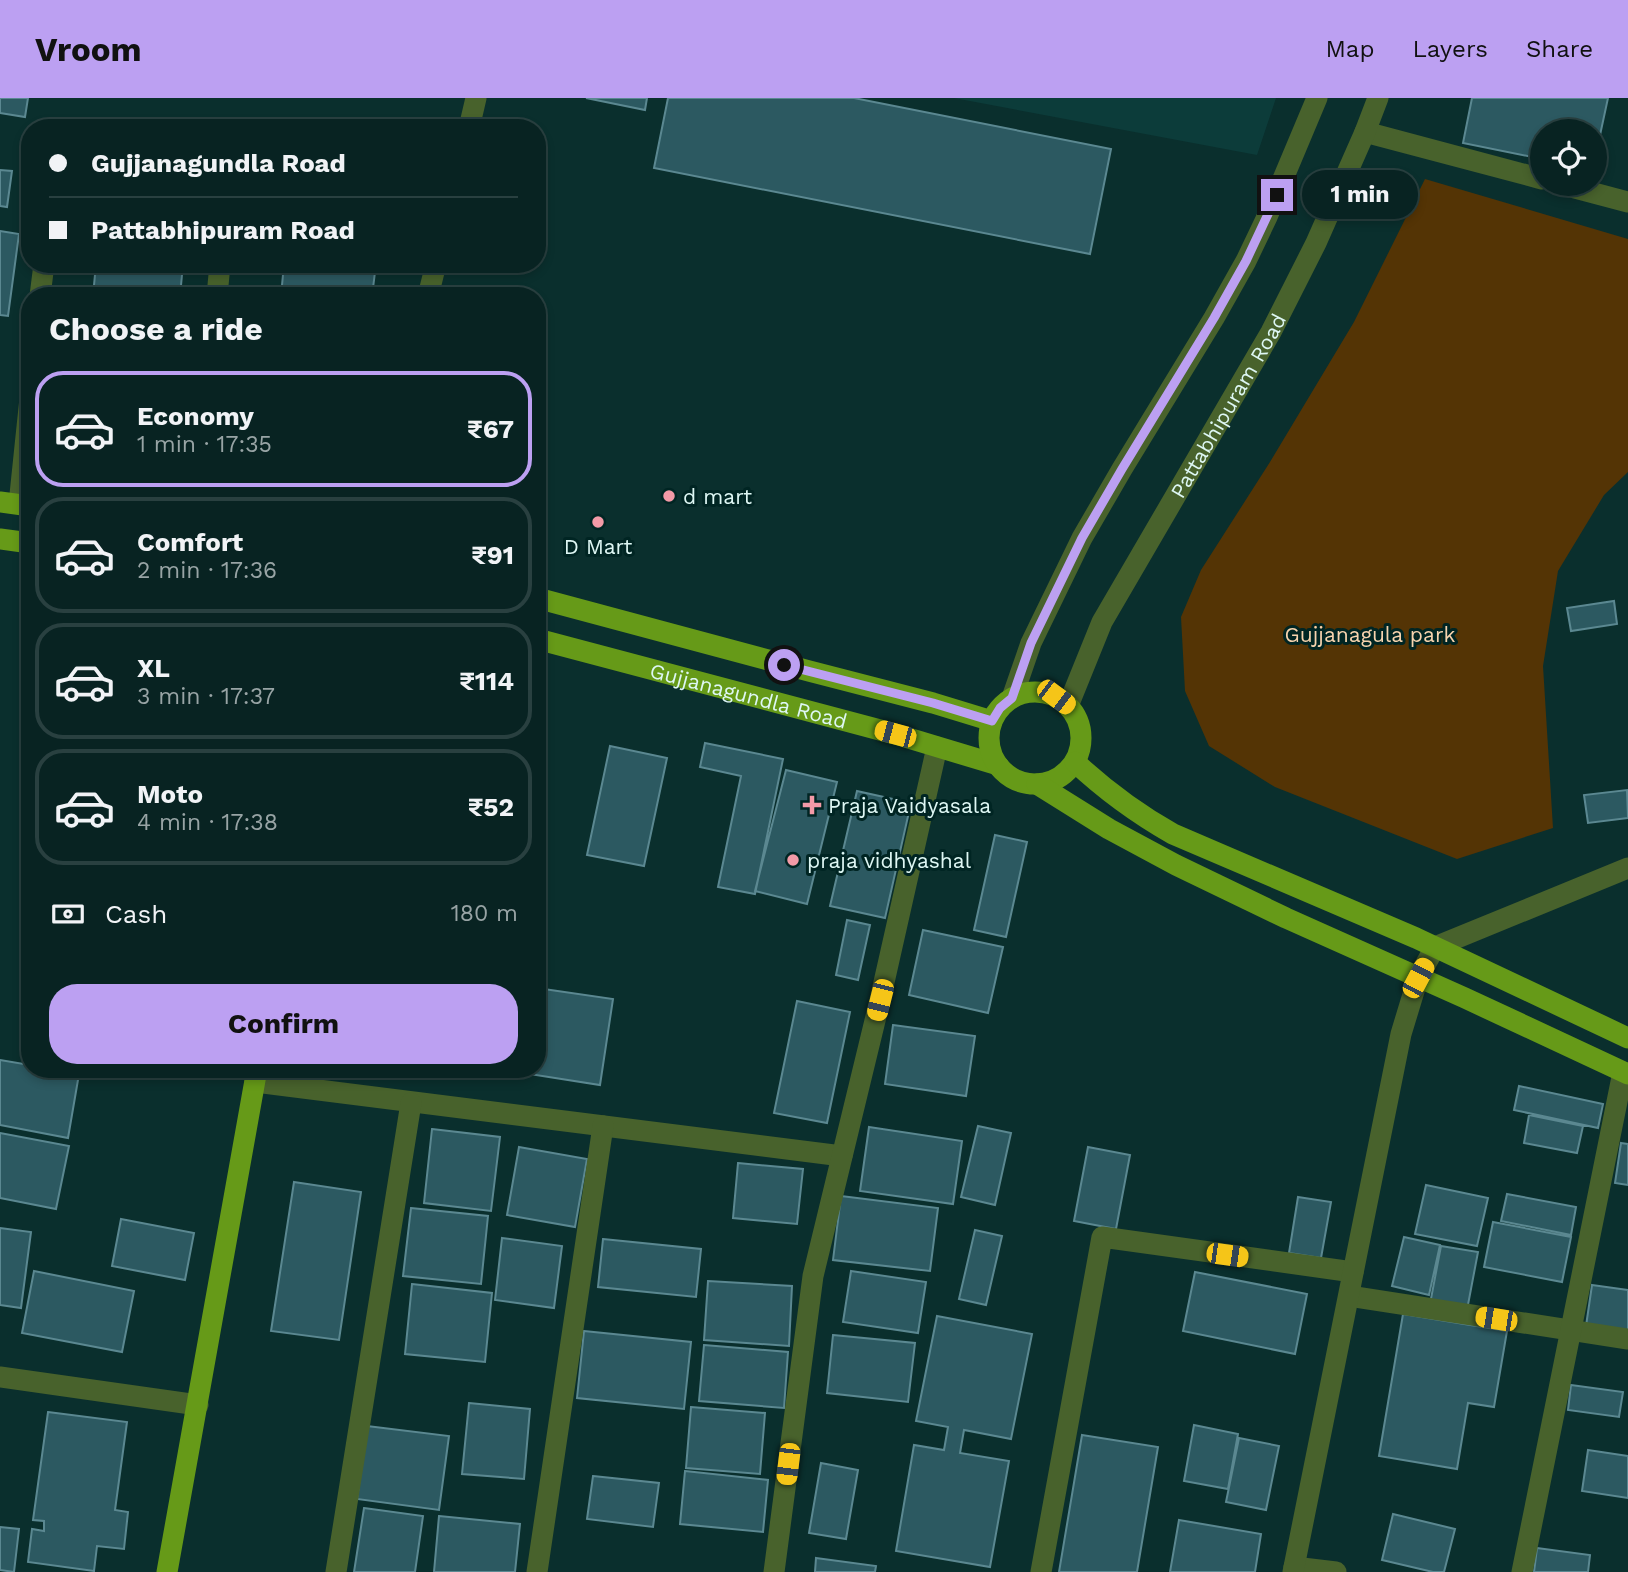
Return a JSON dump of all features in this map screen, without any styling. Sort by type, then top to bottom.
[{"type":"main road","points":[[0,540],[21,542]]},
{"type":"main road","name":"Gujjanagundla Road","points":[[546,600],[992,721]]},
{"type":"main road","name":"Gujjanagundla Road","points":[[546,641],[998,765]]},
{"type":"main road","points":[[1041,692],[1056,697],[1068,706],[1077,718],[1081,748],[1075,762],[1065,774],[1052,781],[1037,784],[1022,782],[1008,775],[998,765],[991,751],[989,736],[992,721],[1000,708],[1012,698],[1041,692]]},
{"type":"main road","points":[[1075,762],[1114,797],[1173,834],[1435,947],[1628,1038]]},
{"type":"main road","points":[[1037,784],[1109,829],[1176,865],[1625,1073]]},
{"type":"main road","points":[[167,1572],[256,1078]]},
{"type":"street","points":[[471,119],[476,98]]},
{"type":"street","points":[[1012,698],[1031,643],[1082,538],[1246,261],[1317,98]]},
{"type":"street","name":"Pattabhipuram Road","points":[[1068,706],[1102,622],[1271,332],[1316,243],[1378,98]]},
{"type":"street","points":[[1365,132],[1530,176]]},
{"type":"street","points":[[1605,196],[1628,202]]},
{"type":"street","points":[[16,504],[21,466]]},
{"type":"street","points":[[774,1572],[813,1276],[880,1000],[937,747]]},
{"type":"street","points":[[1336,1572],[1293,1569],[1401,1034],[1418,978],[1435,947],[1628,868]]},
{"type":"street","points":[[1522,1572],[1625,1073]]},
{"type":"street","points":[[268,1078],[411,1102],[842,1156]]},
{"type":"street","points":[[336,1572],[411,1102]]},
{"type":"street","points":[[537,1572],[603,1126]]},
{"type":"street","points":[[1041,1572],[1102,1237],[1353,1272]]},
{"type":"street","points":[[1349,1296],[1628,1339]]},
{"type":"street","points":[[0,1377],[198,1405]]},
{"type":"shaded area","points":[[954,98],[1276,98],[1257,155]]},
{"type":"green space","name":"Gujjanagula park","points":[[1425,179],[1628,239],[1628,472],[1604,495],[1558,571],[1543,666],[1553,828],[1457,859],[1275,787],[1209,746],[1185,691],[1181,617],[1201,570],[1354,322]]},
{"type":"building","points":[[0,98],[28,98],[25,117],[0,113]]},
{"type":"building","points":[[586,98],[647,98],[645,110]]},
{"type":"building","points":[[668,98],[854,98],[1111,149],[1090,254],[654,168]]},
{"type":"building","points":[[1472,98],[1608,98],[1603,119],[1530,119],[1530,157],[1463,143]]},
{"type":"building","points":[[0,170],[12,171],[7,207],[0,206]]},
{"type":"building","points":[[0,231],[19,234],[8,316],[0,315]]},
{"type":"building","points":[[95,273],[182,273],[181,287],[94,287]]},
{"type":"building","points":[[283,273],[375,273],[373,287],[282,287]]},
{"type":"building","points":[[1614,601],[1617,624],[1571,631],[1567,608]]},
{"type":"building","points":[[705,743],[783,759],[755,894],[718,887],[741,776],[700,767]]},
{"type":"building","points":[[610,746],[667,758],[644,866],[587,855]]},
{"type":"building","points":[[786,770],[837,782],[807,904],[755,891]]},
{"type":"building","points":[[1627,790],[1628,818],[1588,823],[1584,795]]},
{"type":"building","points":[[857,791],[911,803],[885,918],[830,906]]},
{"type":"building","points":[[995,835],[1027,842],[1006,937],[974,930]]},
{"type":"building","points":[[847,920],[870,925],[858,980],[836,975]]},
{"type":"building","points":[[923,930],[1003,947],[988,1013],[909,995]]},
{"type":"building","points":[[546,989],[613,999],[600,1085],[546,1077]]},
{"type":"building","points":[[797,1001],[850,1012],[827,1123],[774,1113]]},
{"type":"building","points":[[893,1025],[975,1036],[966,1096],[885,1084]]},
{"type":"building","points":[[0,1060],[21,1064],[21,1078],[78,1078],[68,1138],[0,1125]]},
{"type":"building","points":[[1519,1086],[1603,1104],[1598,1128],[1514,1110]]},
{"type":"building","points":[[1529,1115],[1583,1126],[1577,1153],[1524,1143]]},
{"type":"building","points":[[978,1126],[1011,1133],[995,1205],[961,1197]]},
{"type":"building","points":[[869,1127],[962,1141],[953,1204],[860,1191]]},
{"type":"building","points":[[432,1129],[500,1137],[491,1211],[424,1203]]},
{"type":"building","points":[[0,1133],[69,1146],[56,1209],[0,1198]]},
{"type":"building","points":[[1621,1143],[1628,1144],[1628,1185],[1615,1183]]},
{"type":"building","points":[[519,1147],[587,1159],[575,1227],[507,1215]]},
{"type":"building","points":[[1088,1147],[1130,1155],[1116,1229],[1074,1221]]},
{"type":"building","points":[[738,1163],[803,1169],[797,1224],[733,1218]]},
{"type":"building","points":[[294,1182],[361,1192],[339,1340],[271,1331]]},
{"type":"building","points":[[1426,1185],[1488,1198],[1477,1246],[1415,1234]]},
{"type":"building","points":[[1507,1194],[1576,1207],[1571,1235],[1501,1221]]},
{"type":"building","points":[[841,1196],[938,1208],[930,1271],[833,1260]]},
{"type":"building","points":[[1298,1197],[1331,1202],[1321,1258],[1289,1253]]},
{"type":"building","points":[[411,1208],[488,1216],[481,1284],[403,1276]]},
{"type":"building","points":[[121,1219],[194,1233],[185,1280],[112,1266]]},
{"type":"building","points":[[1493,1222],[1571,1237],[1562,1282],[1484,1267]]},
{"type":"building","points":[[0,1228],[31,1232],[21,1308],[0,1305]]},
{"type":"building","points":[[975,1230],[1002,1236],[986,1305],[959,1299]]},
{"type":"building","points":[[1404,1237],[1440,1245],[1429,1295],[1392,1286]]},
{"type":"building","points":[[502,1238],[562,1246],[554,1308],[495,1300]]},
{"type":"building","points":[[603,1239],[701,1249],[696,1297],[598,1287]]},
{"type":"building","points":[[1441,1246],[1478,1252],[1467,1310],[1430,1304]]},
{"type":"building","points":[[34,1271],[134,1291],[122,1352],[22,1333]]},
{"type":"building","points":[[851,1271],[926,1282],[918,1333],[843,1322]]},
{"type":"building","points":[[1195,1272],[1307,1294],[1295,1354],[1183,1331]]},
{"type":"building","points":[[708,1281],[792,1286],[789,1346],[704,1340]]},
{"type":"building","points":[[412,1284],[492,1293],[485,1362],[405,1354]]},
{"type":"building","points":[[1592,1285],[1628,1290],[1628,1332],[1586,1326]]},
{"type":"building","points":[[1403,1314],[1507,1331],[1494,1407],[1468,1403],[1457,1469],[1379,1456]]},
{"type":"building","points":[[937,1316],[1032,1334],[1011,1439],[964,1430],[960,1453],[1009,1461],[990,1567],[896,1551],[914,1445],[944,1450],[948,1427],[916,1421]]},
{"type":"building","points":[[584,1331],[691,1342],[684,1409],[577,1398]]},
{"type":"building","points":[[833,1335],[915,1343],[908,1402],[827,1393]]},
{"type":"building","points":[[704,1345],[788,1352],[784,1408],[699,1401]]},
{"type":"building","points":[[1571,1385],[1623,1392],[1619,1417],[1568,1410]]},
{"type":"building","points":[[469,1403],[530,1409],[524,1479],[462,1474]]},
{"type":"building","points":[[691,1407],[765,1413],[760,1474],[686,1468]]},
{"type":"building","points":[[48,1412],[127,1422],[115,1510],[128,1512],[124,1549],[97,1546],[94,1571],[28,1562],[32,1529],[44,1531],[44,1521],[33,1520]]},
{"type":"building","points":[[1194,1425],[1238,1434],[1228,1489],[1184,1481]]},
{"type":"building","points":[[367,1426],[449,1436],[439,1510],[357,1499]]},
{"type":"building","points":[[1082,1435],[1158,1447],[1137,1572],[1059,1572]]},
{"type":"building","points":[[1239,1438],[1279,1446],[1266,1510],[1226,1502]]},
{"type":"building","points":[[1588,1450],[1628,1456],[1628,1498],[1582,1491]]},
{"type":"building","points":[[821,1463],[858,1470],[846,1539],[809,1533]]},
{"type":"building","points":[[685,1471],[768,1480],[763,1532],[680,1524]]},
{"type":"building","points":[[593,1476],[659,1483],[653,1527],[587,1519]]},
{"type":"building","points":[[364,1508],[423,1516],[415,1572],[354,1572]]},
{"type":"building","points":[[1393,1514],[1455,1529],[1444,1572],[1382,1560]]},
{"type":"building","points":[[439,1516],[520,1524],[515,1572],[434,1572]]},
{"type":"building","points":[[1179,1520],[1261,1534],[1255,1572],[1170,1572]]},
{"type":"building","points":[[0,1527],[19,1529],[14,1572],[0,1570]]},
{"type":"building","points":[[1537,1548],[1590,1555],[1588,1572],[1534,1572]]},
{"type":"building","points":[[816,1558],[876,1566],[875,1572],[815,1572]]},
{"type":"place","name":"d mart","points":[[669,496]]},
{"type":"place","name":"D Mart","points":[[598,522]]},
{"type":"place","name":"Praja Vaidyasala","points":[[812,805]]},
{"type":"place","name":"praja vidhyashal","points":[[793,860]]},
{"type":"route","points":[[784,665],[992,721],[1000,708],[1012,698],[1031,643],[1082,538],[1214,318],[1246,261],[1277,195]]}]
